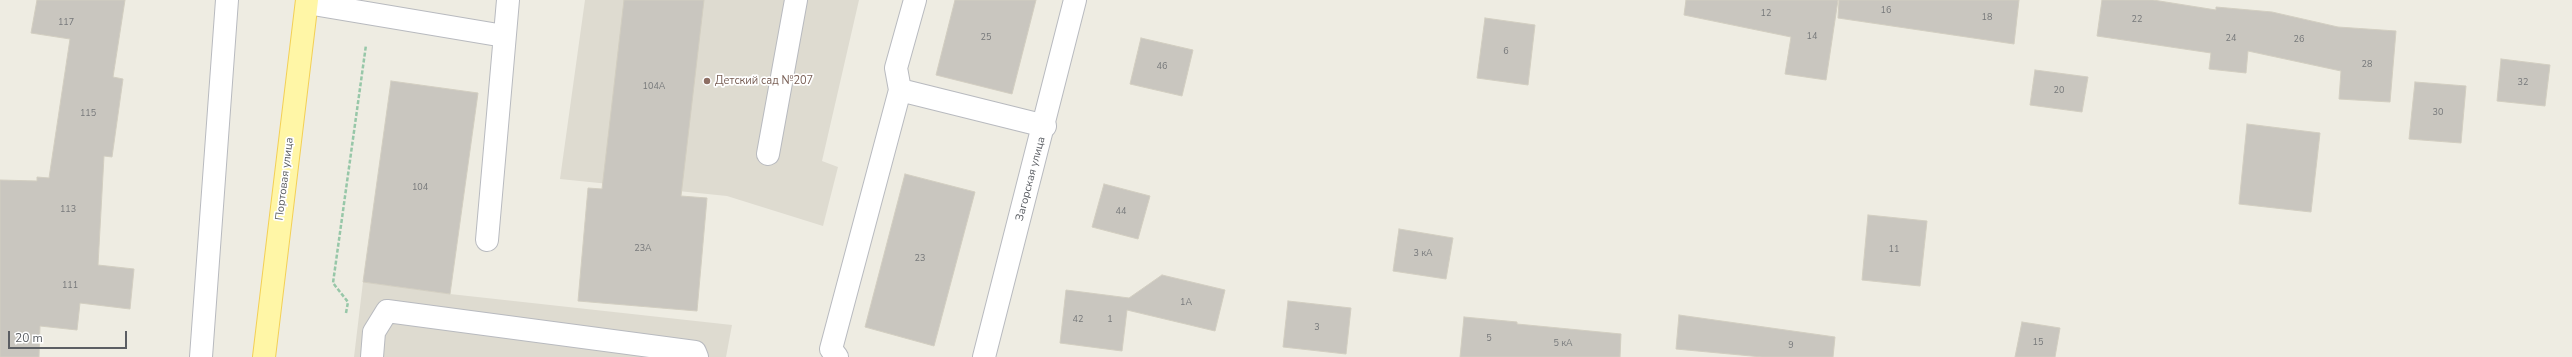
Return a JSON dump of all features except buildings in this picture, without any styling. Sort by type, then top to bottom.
[{"type":"main road","name":"Портовая улица","points":[[264,357],[307,2]]},
{"type":"street","points":[[201,357],[227,0]]},
{"type":"street","points":[[487,240],[508,0]]},
{"type":"street","points":[[768,154],[796,0]]},
{"type":"street","points":[[837,357],[831,349],[900,90],[896,68],[915,0]]},
{"type":"street","name":"Загорская улица","points":[[984,357],[1045,126],[1075,0]]},
{"type":"street","points":[[307,2],[504,36]]},
{"type":"street","points":[[900,90],[1045,126]]},
{"type":"street","points":[[372,357],[374,332],[387,310],[694,352],[697,357]]},
{"type":"path","points":[[346,317],[348,302],[333,283],[370,14]]},
{"type":"shaded area","name":"Детский сад №207","points":[[585,0],[859,0],[822,161],[838,167],[823,226],[727,196],[560,179]]},
{"type":"shaded area","points":[[363,282],[450,294],[732,325],[726,357],[354,357]]},
{"type":"place","name":"Детский сад №207","points":[[707,81]]}]
